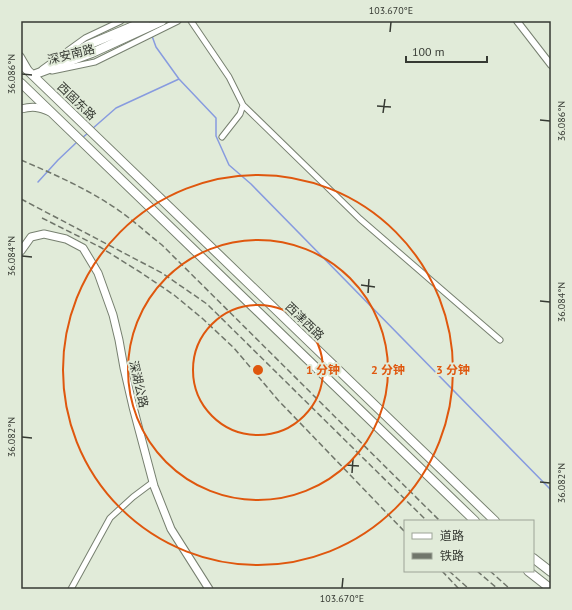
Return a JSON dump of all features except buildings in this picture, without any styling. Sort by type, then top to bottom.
[{"type":"main road","name":"深安南路","points":[[33,75],[86,42],[145,21]]},
{"type":"main road","name":"深安南路","points":[[33,75],[92,54],[161,24]]},
{"type":"main road","name":"西固东路","points":[[21,64],[99,138]]},
{"type":"main road","points":[[33,75],[22,86],[59,119],[474,520]]},
{"type":"main road","points":[[21,109],[29,107],[40,108],[50,112]]},
{"type":"main road","name":"西津西路","points":[[99,138],[494,520]]},
{"type":"main road","name":"深湖公路","points":[[21,251],[31,237],[44,234],[66,239],[83,248],[98,273],[113,315],[128,388],[153,482],[170,529],[209,589]]},
{"type":"main road","points":[[534,559],[551,572]]},
{"type":"main road","points":[[529,572],[551,589]]},
{"type":"street","name":"深安南路","points":[[86,42],[121,21]]},
{"type":"street","name":"深安南路","points":[[33,75],[96,62],[161,24],[178,21]]},
{"type":"street","points":[[191,21],[228,77],[243,105],[360,219],[500,340]]},
{"type":"street","points":[[517,21],[551,64]]},
{"type":"street","points":[[21,56],[33,75]]},
{"type":"street","points":[[222,137],[240,114],[243,105]]},
{"type":"street","points":[[70,589],[110,518],[133,497],[153,482]]},
{"type":"waterway","points":[[152,36],[156,47],[179,79],[216,118],[216,136],[229,165],[251,184],[551,490]]},
{"type":"waterway","points":[[92,129],[116,108],[179,79]]},
{"type":"waterway","points":[[82,138],[88,133]]},
{"type":"waterway","points":[[38,182],[77,142]]},
{"type":"railway","points":[[21,160],[60,177],[109,204],[162,245],[439,520]]},
{"type":"railway","points":[[21,199],[162,273],[207,304],[426,520]]},
{"type":"railway","points":[[42,218],[100,247],[140,272],[174,295],[203,319],[234,348],[278,400],[404,531]]},
{"type":"railway","points":[[443,572],[459,589]]},
{"type":"railway","points":[[450,572],[469,589]]},
{"type":"railway","points":[[478,572],[498,589]]},
{"type":"railway","points":[[491,572],[510,589]]}]
